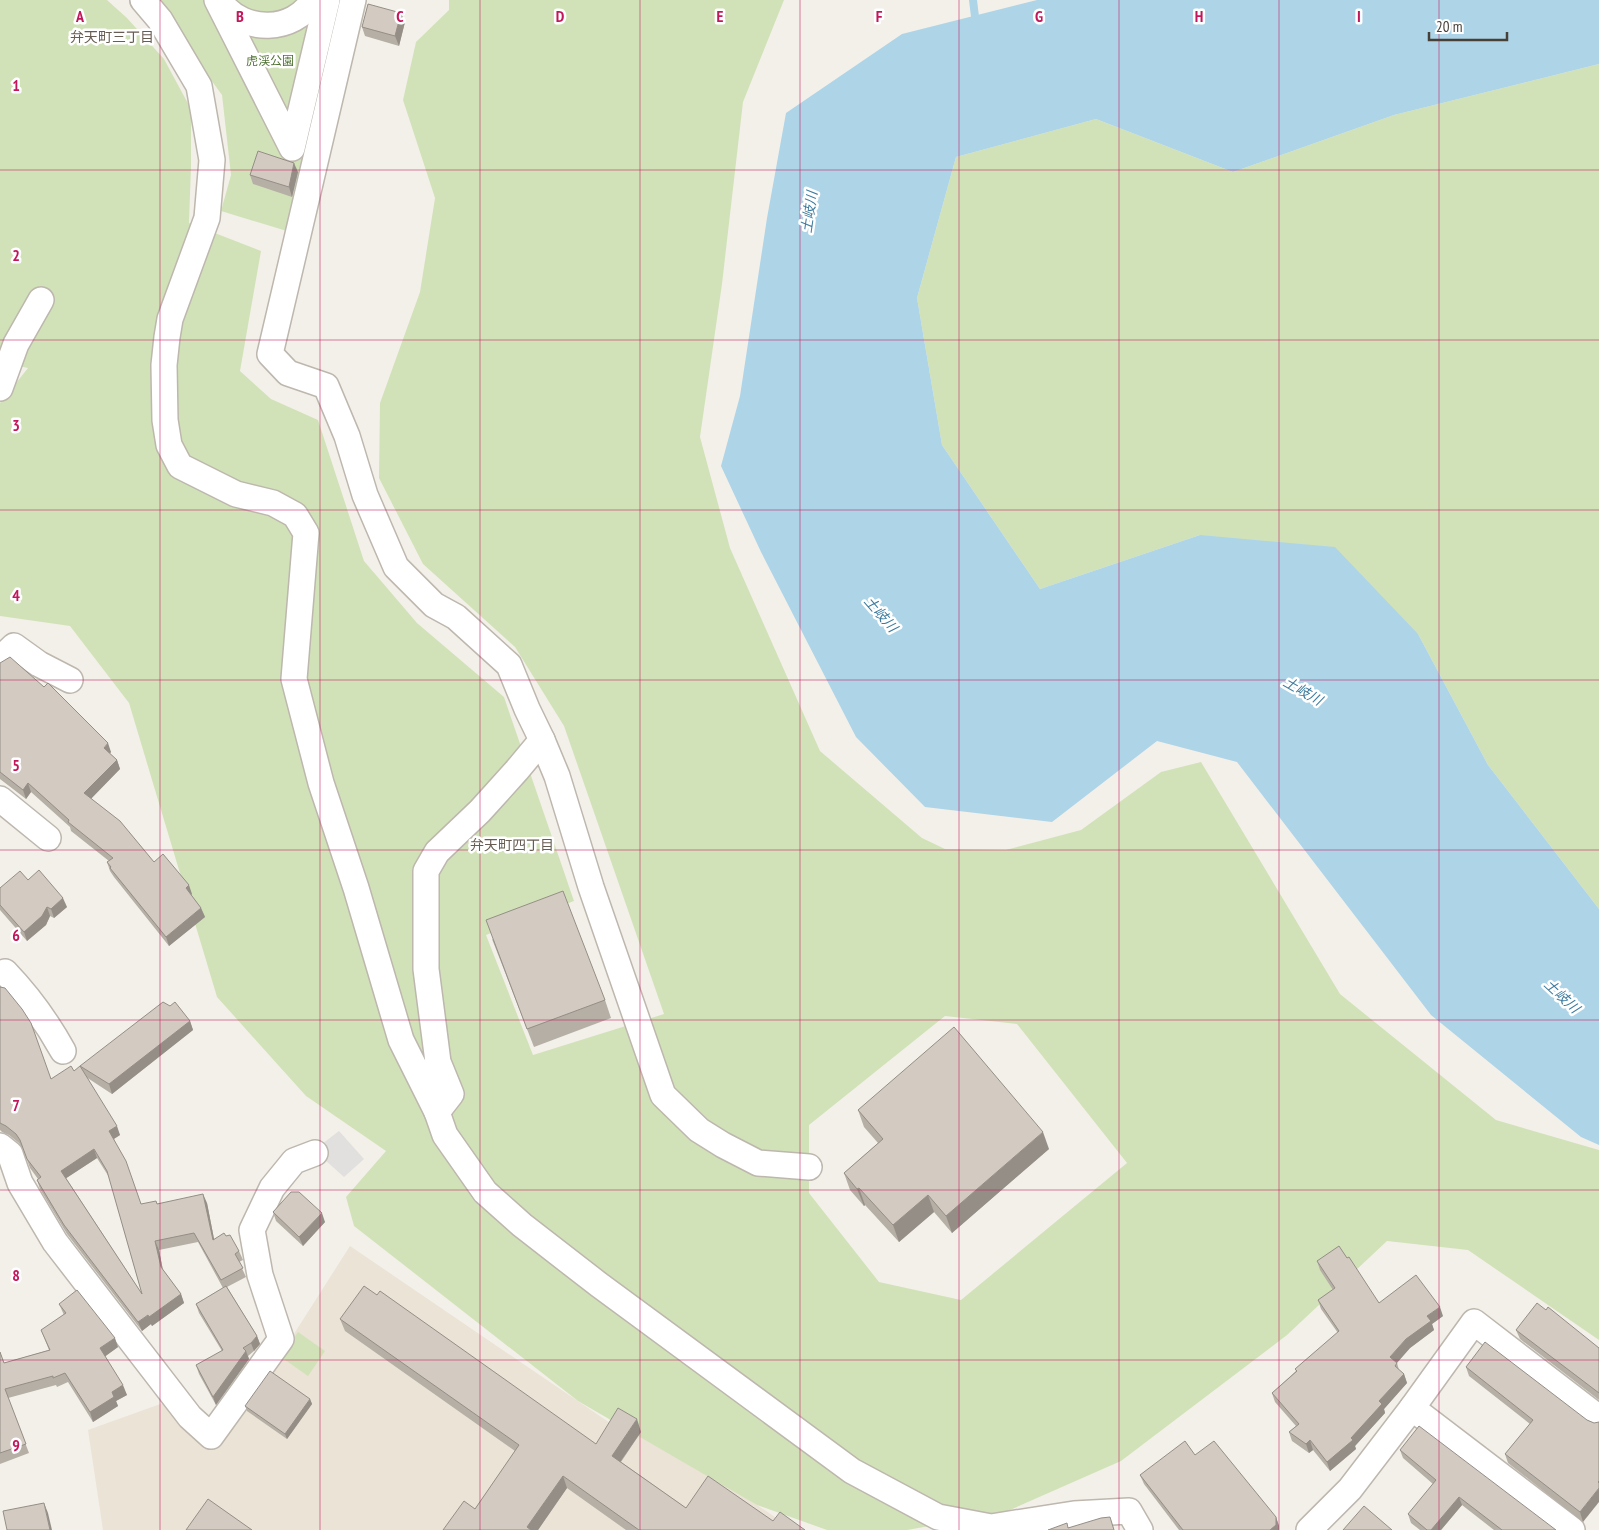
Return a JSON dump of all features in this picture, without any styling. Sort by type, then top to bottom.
[{"type":"street","points":[[143,0],[160,20],[199,86],[212,160],[207,218],[170,319],[167,337],[164,365],[165,420],[169,445],[180,466],[236,494],[273,503],[295,515],[306,533],[294,679],[321,783],[356,888],[401,1040],[446,1135],[485,1192],[522,1225],[598,1284],[852,1471],[938,1517],[991,1527],[1074,1514],[1128,1511],[1140,1530]]},
{"type":"street","points":[[218,0],[227,10],[242,21],[260,26],[278,24],[296,18],[310,6],[313,0]]},
{"type":"street","points":[[218,0],[292,148]]},
{"type":"street","points":[[314,166],[289,158],[326,0]]},
{"type":"street","points":[[353,0],[270,354],[288,373],[326,386],[347,436],[365,495],[396,567],[434,605],[456,617],[510,665],[527,710],[557,776],[591,887],[663,1095],[699,1130],[758,1163],[810,1167]]},
{"type":"street","points":[[0,388],[16,344],[41,300]]},
{"type":"street","points":[[0,659],[14,646],[39,664],[70,680]]},
{"type":"street","points":[[436,1112],[451,1094],[438,1062],[426,969],[426,871],[437,852],[480,811],[542,740]]},
{"type":"street","points":[[0,799],[48,838]]},
{"type":"street","points":[[2,971],[24,992],[51,1029],[63,1051]]},
{"type":"street","points":[[0,1146],[10,1154],[10,1186],[190,1417],[210,1436],[280,1338],[260,1275],[252,1230],[272,1188],[294,1161],[315,1153]]},
{"type":"street","points":[[1309,1530],[1350,1490],[1474,1322],[1599,1418]]},
{"type":"street","points":[[1412,1408],[1572,1530]]},
{"type":"shaded area","points":[[339,1131],[364,1159],[344,1177],[314,1150]]},
{"type":"shaded area","points":[[350,1246],[613,1425],[620,1412],[794,1530],[103,1530],[88,1430],[166,1402],[209,1445],[292,1337]]},
{"type":"green space","points":[[0,0],[107,0],[127,18],[164,59],[191,109],[189,223],[261,251],[240,371],[271,399],[318,420],[364,561],[417,623],[504,697],[574,901],[486,935],[533,1055],[664,1014],[564,726],[515,647],[423,564],[379,478],[380,403],[420,292],[435,198],[403,100],[416,42],[449,10],[449,0],[784,0],[743,102],[722,284],[700,437],[730,548],[820,751],[922,838],[945,849],[1006,850],[1081,830],[1161,772],[1201,762],[1340,994],[1496,1120],[1599,1150],[1599,1340],[1468,1250],[1387,1241],[1287,1335],[1121,1461],[1003,1513],[907,1530],[827,1530],[757,1505],[578,1401],[354,1226],[346,1197],[386,1151],[306,1096],[217,997],[129,703],[70,626],[0,616],[0,403],[28,368],[0,362]],"holes":[[[945,1016],[1017,1024],[1127,1163],[961,1300],[879,1282],[809,1193],[809,1125]]]},
{"type":"green space","name":"虎渓公園","points":[[153,0],[346,0],[290,232],[221,211],[231,175],[222,95]]},
{"type":"green space","points":[[1599,64],[1599,909],[1488,765],[1418,634],[1200,535],[1040,589],[942,445],[917,298],[956,157],[1096,119],[1233,172],[1394,115]]},
{"type":"green space","points":[[298,1332],[325,1351],[308,1376],[281,1357]]},
{"type":"water","name":"土岐川","points":[[1037,0],[1599,0],[1599,64],[1394,115],[1233,172],[1096,119],[956,157],[917,298],[942,445],[1040,589],[1200,535],[1335,547],[1418,634],[1488,765],[1599,909],[1599,1145],[1581,1137],[1431,1015],[1237,762],[1157,741],[1052,822],[925,807],[856,737],[761,552],[721,466],[740,396],[767,218],[786,113],[902,34]]},
{"type":"building","points":[[368,4],[401,13],[395,36],[362,27]]},
{"type":"building","points":[[258,151],[294,163],[289,187],[250,175]]},
{"type":"building","points":[[10,657],[44,687],[48,683],[108,743],[104,748],[117,760],[84,793],[120,821],[154,862],[163,854],[189,885],[186,888],[201,908],[166,937],[110,868],[107,862],[113,858],[68,822],[69,820],[28,783],[23,790],[0,772],[0,663]]},
{"type":"building","points":[[39,870],[63,898],[51,909],[47,907],[42,916],[24,932],[0,905],[0,888],[20,871],[28,880]]},
{"type":"building","points":[[563,891],[605,1000],[527,1029],[486,920]]},
{"type":"building","points":[[0,987],[5,988],[31,1023],[51,1079],[71,1066],[74,1071],[80,1066],[117,1126],[109,1131],[126,1161],[141,1204],[156,1201],[157,1204],[203,1194],[213,1240],[224,1233],[226,1236],[230,1235],[239,1251],[235,1254],[243,1268],[221,1280],[194,1233],[155,1241],[161,1267],[181,1294],[149,1317],[148,1315],[138,1322],[64,1225],[37,1180],[41,1177],[27,1159],[16,1134],[0,1123]],"holes":[[[94,1149],[107,1171],[142,1294],[61,1171]]]},
{"type":"building","points":[[163,1002],[170,1006],[175,1002],[190,1021],[109,1084],[80,1066]]},
{"type":"building","points":[[954,1027],[1043,1132],[946,1216],[928,1195],[893,1225],[859,1188],[857,1189],[844,1173],[883,1139],[858,1110]]},
{"type":"building","points":[[291,1192],[299,1192],[322,1213],[299,1237],[273,1212]]},
{"type":"building","points":[[1339,1246],[1347,1258],[1349,1257],[1379,1303],[1416,1275],[1440,1307],[1427,1316],[1431,1321],[1406,1339],[1390,1357],[1397,1363],[1395,1366],[1404,1374],[1379,1401],[1382,1404],[1351,1438],[1353,1440],[1327,1462],[1310,1440],[1306,1444],[1289,1432],[1299,1424],[1272,1393],[1297,1371],[1295,1369],[1339,1331],[1318,1300],[1335,1288],[1317,1261]]},
{"type":"building","points":[[226,1286],[257,1336],[243,1348],[246,1351],[213,1397],[196,1365],[223,1350],[196,1304]]},
{"type":"building","points":[[364,1286],[377,1295],[380,1291],[596,1444],[618,1408],[637,1419],[612,1456],[686,1508],[708,1476],[773,1521],[780,1512],[805,1530],[639,1530],[563,1476],[527,1527],[531,1530],[443,1530],[464,1501],[475,1509],[519,1445],[340,1319]]},
{"type":"building","points":[[77,1290],[115,1338],[100,1348],[123,1385],[112,1392],[114,1397],[90,1412],[65,1373],[53,1378],[53,1376],[5,1389],[26,1444],[0,1453],[0,1352],[4,1363],[50,1350],[41,1330],[66,1313],[59,1304]]},
{"type":"building","points":[[1537,1303],[1546,1310],[1548,1307],[1599,1348],[1599,1393],[1516,1330]]},
{"type":"building","points":[[1485,1342],[1587,1420],[1594,1423],[1599,1422],[1599,1488],[1580,1512],[1505,1454],[1533,1420],[1466,1367]]},
{"type":"building","points":[[270,1371],[310,1399],[285,1434],[245,1406]]},
{"type":"building","points":[[1419,1426],[1556,1530],[1502,1530],[1459,1497],[1431,1530],[1427,1530],[1408,1514],[1436,1480],[1400,1450]]},
{"type":"building","points":[[1185,1441],[1195,1455],[1214,1441],[1276,1517],[1276,1525],[1270,1530],[1183,1530],[1140,1475]]},
{"type":"building","points":[[208,1499],[252,1530],[186,1530]]},
{"type":"building","points":[[44,1503],[50,1530],[7,1530],[3,1511]]},
{"type":"building","points":[[1364,1506],[1392,1530],[1343,1530]]},
{"type":"building","points":[[1110,1517],[1114,1530],[1048,1530],[1067,1523],[1068,1528]]},
{"type":"waterway","points":[[973,0],[976,25]]},
{"type":"district","name":"弁天町三丁目","points":[[112,37]]},
{"type":"district","name":"弁天町四丁目","points":[[512,845]]}]
